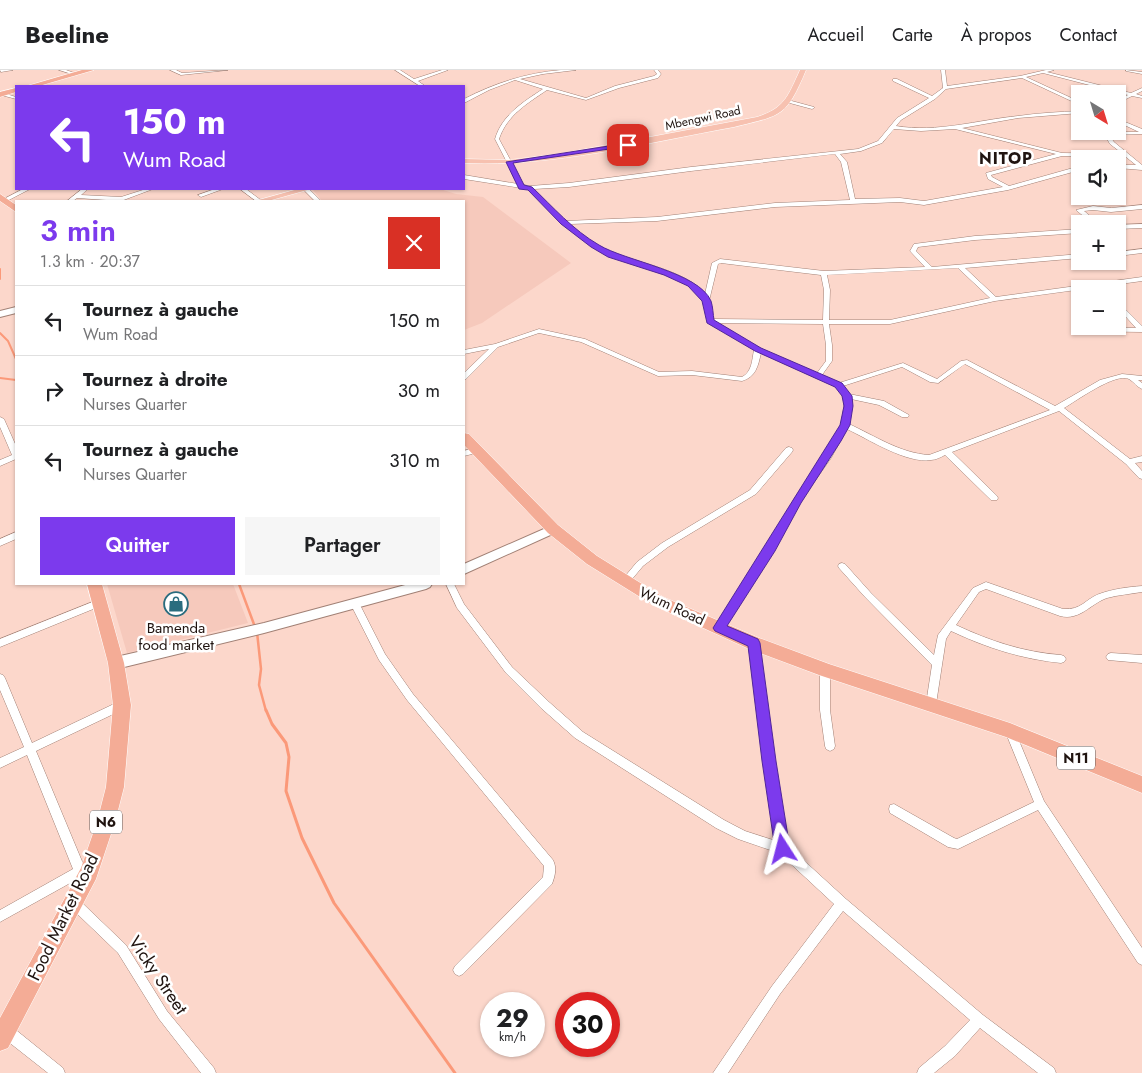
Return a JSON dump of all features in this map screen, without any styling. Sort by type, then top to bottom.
[{"type":"highway","points":[[35,85],[90,70]]},
{"type":"highway","points":[[1,94],[15,90]]},
{"type":"highway","points":[[2,198],[15,208]]},
{"type":"highway","name":"Wum Road","points":[[465,440],[470,452],[553,529],[592,560],[658,601],[754,643],[825,670],[1010,731]]},
{"type":"highway","name":"Food Market Road","points":[[3,1036],[73,902],[106,822],[115,787],[122,705],[116,663],[94,585]]},
{"type":"highway","name":"N11","points":[[1010,731],[1142,785]]},
{"type":"main road","points":[[788,101],[803,70]]},
{"type":"main road","name":"Mbengwi Road","points":[[465,161],[509,162],[591,151],[734,125],[782,108],[788,101]]},
{"type":"main road","points":[[263,200],[302,190]]},
{"type":"main road","points":[[0,314],[15,310]]},
{"type":"main road","points":[[465,569],[553,529]]},
{"type":"main road","points":[[116,663],[190,644],[250,632],[422,585]]},
{"type":"street","points":[[1,71],[12,70]]},
{"type":"street","points":[[61,70],[76,74]]},
{"type":"street","points":[[172,70],[181,74],[226,70]]},
{"type":"street","points":[[397,70],[421,85]]},
{"type":"street","points":[[414,81],[446,70]]},
{"type":"street","points":[[465,100],[487,89],[515,79],[543,73],[574,70]]},
{"type":"street","points":[[515,79],[586,99],[617,87],[656,77],[659,74],[656,70]]},
{"type":"street","points":[[944,70],[944,88]]},
{"type":"street","points":[[1031,70],[1142,97]]},
{"type":"street","points":[[465,177],[526,188],[569,185],[737,163],[837,153],[872,146],[885,138],[899,118],[932,98],[944,88],[1023,77],[1052,70]]},
{"type":"street","points":[[1128,70],[1142,73]]},
{"type":"street","points":[[1023,77],[1071,100]]},
{"type":"street","points":[[895,80],[932,98]]},
{"type":"street","points":[[546,89],[513,115],[496,139],[526,188],[564,223],[594,246],[610,255],[682,280],[690,284],[706,301]]},
{"type":"street","points":[[1126,97],[1142,89]]},
{"type":"street","points":[[1,94],[15,98]]},
{"type":"street","points":[[788,101],[812,108]]},
{"type":"street","points":[[892,126],[905,129],[952,127],[1024,116],[1071,113]]},
{"type":"street","points":[[1126,124],[1142,132]]},
{"type":"street","points":[[952,127],[1062,154],[1071,154]]},
{"type":"street","points":[[1121,150],[1106,134],[1114,132],[1142,132]]},
{"type":"street","points":[[837,153],[844,162],[852,201]]},
{"type":"street","points":[[1008,188],[990,178],[988,174],[1062,154]]},
{"type":"street","points":[[1126,156],[1140,168]]},
{"type":"street","points":[[1126,167],[1140,168]]},
{"type":"street","points":[[564,223],[657,219],[775,205],[900,200],[924,204],[1008,188],[1071,170]]},
{"type":"street","points":[[2,198],[24,190]]},
{"type":"street","points":[[71,200],[84,190]]},
{"type":"street","points":[[76,196],[121,199],[147,190]]},
{"type":"street","points":[[201,195],[217,190]]},
{"type":"street","points":[[244,190],[258,200]]},
{"type":"street","points":[[307,190],[317,200]]},
{"type":"street","points":[[1086,215],[1080,210],[1142,207]]},
{"type":"street","points":[[1126,227],[1142,226]]},
{"type":"street","points":[[930,269],[913,251],[916,246],[975,238],[1071,233]]},
{"type":"street","points":[[1126,253],[1142,251]]},
{"type":"street","points":[[719,628],[771,548],[797,501],[827,458],[845,425],[848,406],[847,396],[839,385],[758,349],[710,321],[706,301],[715,263],[720,261],[824,273],[930,269],[1071,257]]},
{"type":"street","points":[[959,266],[995,300]]},
{"type":"street","points":[[818,376],[829,361],[826,323],[827,290],[824,273]]},
{"type":"street","points":[[1126,282],[1142,279]]},
{"type":"street","points":[[710,321],[890,322],[995,300],[1071,290]]},
{"type":"street","points":[[1126,313],[1142,330]]},
{"type":"street","points":[[1126,330],[1142,330]]},
{"type":"street","points":[[465,352],[496,346],[534,332],[551,332],[583,340],[658,374],[692,373],[746,379],[752,375],[758,349]]},
{"type":"street","points":[[465,376],[496,346]]},
{"type":"street","points":[[839,385],[903,366],[938,381],[964,362],[967,362],[1057,409],[1129,462],[1142,476]]},
{"type":"street","points":[[845,425],[905,454],[920,458],[930,458],[946,450],[1057,409],[1103,382],[1122,376],[1142,378]]},
{"type":"street","points":[[1132,378],[1142,387]]},
{"type":"street","points":[[847,396],[881,403],[904,415]]},
{"type":"street","points":[[0,419],[15,454]]},
{"type":"street","points":[[625,582],[640,564],[665,545],[753,492],[790,450]]},
{"type":"street","points":[[946,450],[994,498]]},
{"type":"street","points":[[0,463],[15,456]]},
{"type":"street","points":[[1129,462],[1142,459]]},
{"type":"street","points":[[0,542],[15,535]]},
{"type":"street","points":[[842,566],[868,596],[936,663]]},
{"type":"street","points":[[450,585],[460,606],[509,670],[579,735],[720,824],[742,835],[783,849],[842,903],[979,1019],[1049,1073]]},
{"type":"street","points":[[932,704],[936,663],[941,638],[951,627],[976,590],[986,585],[1063,613],[1076,614],[1085,610],[1095,600],[1109,594],[1142,589]]},
{"type":"street","points":[[0,643],[100,603]]},
{"type":"street","points":[[355,603],[382,656],[410,697],[549,864],[548,880],[459,970]]},
{"type":"street","points":[[951,627],[987,645],[1032,657],[1061,659]]},
{"type":"street","points":[[754,643],[769,761],[783,849]]},
{"type":"street","points":[[1111,657],[1142,659]]},
{"type":"street","points":[[825,670],[826,710],[830,746]]},
{"type":"street","points":[[0,678],[29,750],[84,872],[0,916]]},
{"type":"street","points":[[0,763],[122,705]]},
{"type":"street","points":[[1010,731],[1040,804],[1142,959]]},
{"type":"street","points":[[894,809],[952,843],[958,844],[1040,804]]},
{"type":"street","name":"Vicky Street","points":[[73,902],[122,949],[163,1016],[208,1073]]},
{"type":"street","points":[[720,1073],[776,990],[842,903]]},
{"type":"street","points":[[924,1073],[950,1051],[979,1019]]},
{"type":"street","points":[[3,1036],[58,1073]]},
{"type":"shaded area","points":[[313,190],[443,190],[456,194],[483,197],[571,263],[482,323],[465,330],[465,200],[321,200]]},
{"type":"shaded area","name":"Bamenda food market","points":[[107,585],[233,585],[248,623],[127,653]]},
{"type":"waterway","points":[[0,269],[0,279]]},
{"type":"waterway","points":[[0,333],[8,341],[15,357]]},
{"type":"waterway","points":[[0,378],[15,380]]},
{"type":"waterway","points":[[239,585],[255,627]]},
{"type":"waterway","points":[[257,632],[261,669],[259,685],[266,711]]},
{"type":"waterway","points":[[266,710],[272,724],[286,743],[289,757],[286,791],[302,838],[334,903],[455,1073]]},
{"type":"place","name":"Bamenda food market","points":[[176,604]]},
{"type":"district","name":"NITOP","points":[[1006,158]]},
{"type":"route","points":[[628,145],[509,162],[522,187],[530,188],[564,223],[594,246],[610,255],[666,273],[690,284],[706,301],[710,321],[758,349],[839,385],[847,396],[848,406],[845,425],[827,458],[797,501],[771,548],[719,628],[754,643],[769,761],[783,849]]}]
